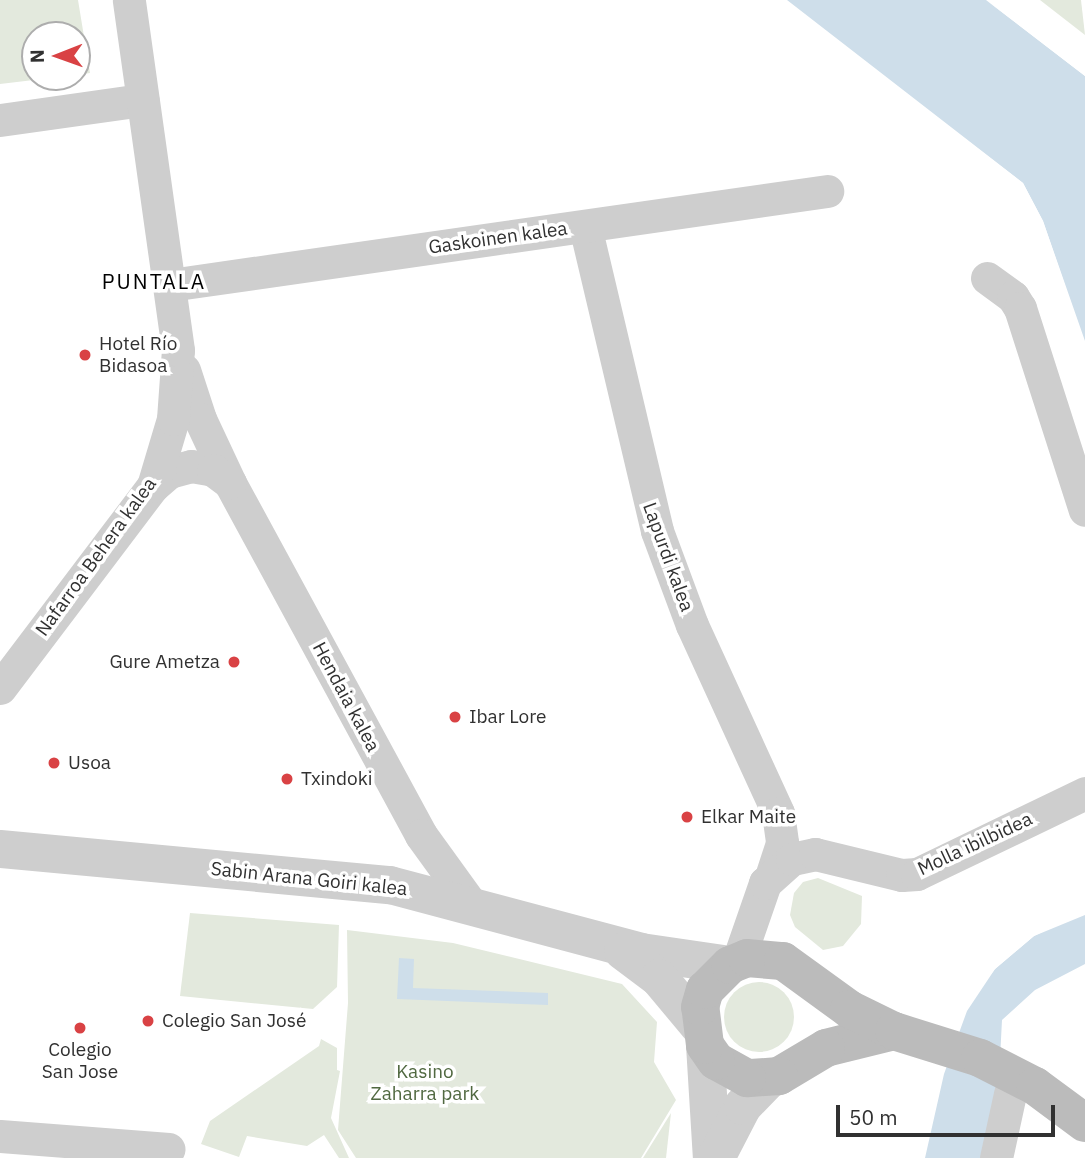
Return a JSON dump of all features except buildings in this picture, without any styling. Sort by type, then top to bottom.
[{"type":"main road","points":[[894,1031],[848,1040],[770,1078],[732,1073],[702,1035],[705,990],[734,963],[765,957],[796,972],[894,1031],[980,1058],[1022,1090],[1085,1124]]},
{"type":"main road","points":[[796,972],[821,1013],[817,1038],[806,1059]]},
{"type":"street","name":"Nafarroa Behera kalea","points":[[0,688],[153,486],[173,419],[178,350],[130,0]]},
{"type":"street","points":[[0,120],[144,100]]},
{"type":"street","name":"Gaskoinen kalea","points":[[170,285],[827,191]]},
{"type":"street","name":"Lapurdi kalea","points":[[585,226],[657,531],[692,625],[778,813],[782,843],[771,878],[734,963]]},
{"type":"street","points":[[987,278],[1013,297],[1020,308],[1085,510]]},
{"type":"street","name":"Hendaia kalea","points":[[178,350],[200,419],[230,483],[421,835],[471,904]]},
{"type":"street","points":[[153,486],[169,472],[191,466],[212,470],[230,483]]},
{"type":"street","name":"Molla ibilbidea","points":[[771,878],[815,854],[902,874],[917,874],[1085,793]]},
{"type":"street","name":"Sabin Arana Goiri kalea","points":[[0,849],[348,880],[471,904],[612,945],[734,963]]},
{"type":"street","points":[[771,878],[768,929],[796,972]]},
{"type":"street","name":"Sabin Arana Goiri kalea","points":[[612,945],[659,978],[702,1035]]},
{"type":"street","points":[[702,1035],[714,1158]]},
{"type":"street","points":[[714,1158],[743,1106],[770,1078]]},
{"type":"street","points":[[996,1158],[1022,1090]]},
{"type":"street","points":[[0,1136],[169,1149]]},
{"type":"green space","points":[[0,0],[78,0],[81,21],[21,21],[21,82],[0,84]]},
{"type":"green space","points":[[1040,0],[1081,0],[1085,35]]},
{"type":"green space","points":[[818,878],[862,896],[861,924],[843,946],[823,950],[795,927],[790,915],[794,893],[803,882]]},
{"type":"green space","points":[[190,913],[339,925],[337,987],[313,1009],[180,996]]},
{"type":"green space","name":"Kasino Zaharra park","points":[[347,930],[453,943],[622,984],[657,1022],[654,1062],[676,1100],[641,1158],[356,1158],[338,1130],[348,1003]]},
{"type":"green space","points":[[759,982],[778,988],[788,998],[794,1017],[788,1036],[778,1046],[759,1052],[740,1046],[730,1036],[724,1017],[730,998],[740,988]]},
{"type":"green space","points":[[321,1039],[337,1048],[337,1070],[340,1071],[331,1118],[349,1158],[339,1158],[324,1135],[307,1146],[247,1136],[239,1157],[201,1144],[210,1121],[319,1046]]},
{"type":"green space","points":[[671,1113],[666,1158],[643,1158]]},
{"type":"water","points":[[787,0],[986,0],[1085,76],[1085,341],[1043,221],[1023,183]]},
{"type":"water","points":[[1085,915],[1085,964],[1035,990],[1002,1020],[998,1097],[987,1158],[925,1158],[944,1074],[967,1011],[995,969],[1034,936]]},
{"type":"water","points":[[399,958],[414,959],[413,988],[548,993],[548,1005],[397,999]]},
{"type":"pier","points":[[784,0],[1023,183],[1043,221],[1085,344],[1040,222],[1020,185]]},
{"type":"pier","points":[[986,0],[1085,71],[1085,76]]},
{"type":"pier","points":[[1085,911],[1034,936],[995,969],[963,1010],[992,967],[1032,933]]},
{"type":"place","name":"Hotel Río Bidasoa","points":[[85,355]]},
{"type":"place","name":"Gure Ametza","points":[[234,662]]},
{"type":"place","name":"Ibar Lore","points":[[455,717]]},
{"type":"place","name":"Usoa","points":[[54,763]]},
{"type":"place","name":"Txindoki","points":[[287,779]]},
{"type":"place","name":"Elkar Maite","points":[[687,817]]},
{"type":"place","name":"Colegio San José","points":[[148,1021]]},
{"type":"place","name":"Colegio San Jose","points":[[80,1028]]},
{"type":"district","name":"PUNTALA","points":[[154,281]]}]
